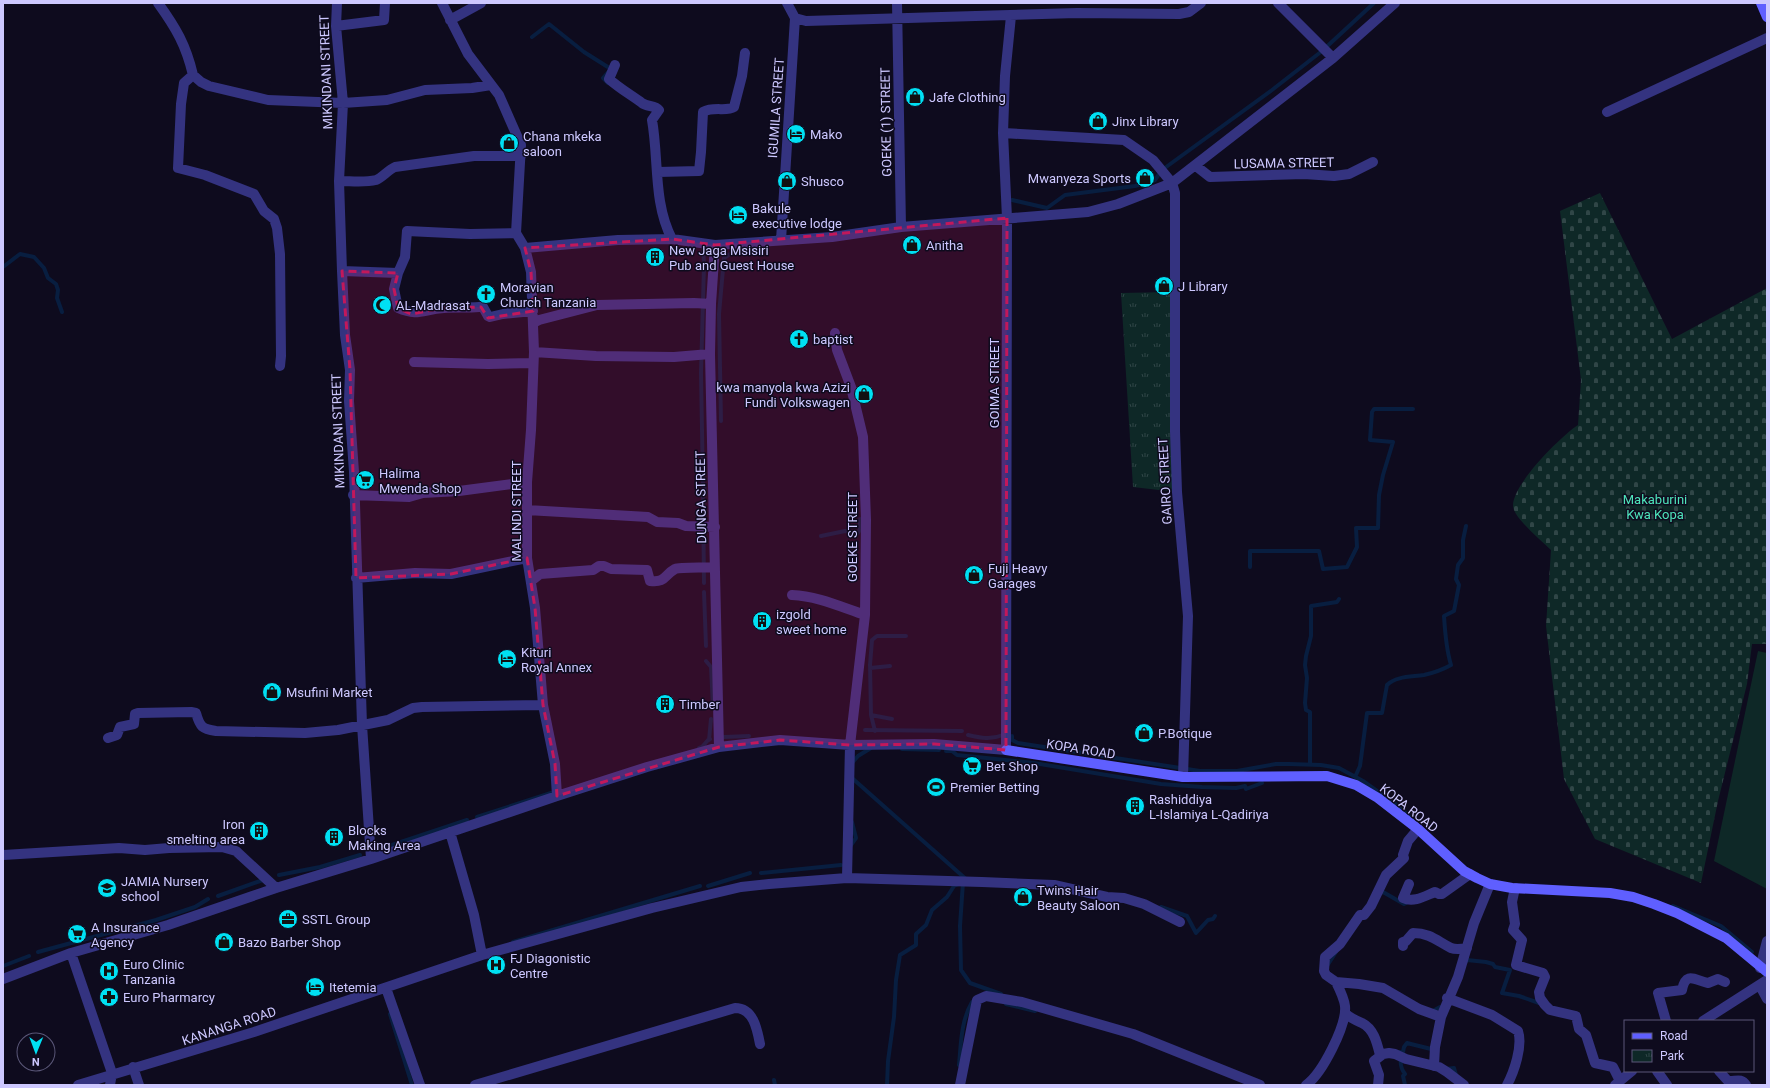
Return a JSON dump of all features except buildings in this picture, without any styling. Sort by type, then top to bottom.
[{"type":"street","points":[[158,3],[167,18],[175,26],[182,40],[188,55],[193,75],[201,82],[209,86],[262,99],[343,104],[387,100],[430,90],[494,88]]},
{"type":"street","name":"MIKINDANI STREET","points":[[337,3],[336,26],[343,104],[339,181],[342,271],[345,336],[350,370],[349,401],[354,472],[353,495],[362,725],[371,859]]},
{"type":"street","points":[[336,26],[384,20],[385,3]]},
{"type":"street","points":[[442,3],[468,54],[494,88],[521,145],[516,233],[470,234],[407,231],[405,257],[398,273],[394,289],[398,308],[411,314],[442,308],[483,307],[490,317],[533,311]]},
{"type":"street","points":[[450,20],[481,3]]},
{"type":"street","points":[[787,3],[795,18],[806,20],[897,17],[1011,16],[1077,13],[1179,14],[1189,12],[1202,3]]},
{"type":"street","name":"GOEKE (1) STREET","points":[[897,3],[901,227]]},
{"type":"street","points":[[1278,3],[1333,58]]},
{"type":"street","points":[[525,248],[618,240],[672,239],[715,245],[832,237],[901,227],[1088,212],[1118,204],[1172,183],[1196,166],[1333,58],[1394,3]]},
{"type":"street","points":[[1760,3],[1767,17]]},
{"type":"street","name":"GOIMA STREET","points":[[1006,750],[1007,218],[1003,134],[1005,76],[1011,16]]},
{"type":"street","name":"IGUMILA STREET","points":[[781,240],[795,18]]},
{"type":"street","points":[[1607,112],[1767,38]]},
{"type":"street","points":[[658,172],[699,171],[699,159],[702,152],[703,112],[708,109],[730,109],[734,107],[742,76],[745,53]]},
{"type":"street","points":[[615,65],[609,79],[642,104],[659,110],[652,120],[658,172],[658,189],[672,239]]},
{"type":"street","points":[[193,75],[184,83],[181,104],[178,168],[205,175],[254,194],[264,211],[274,219],[277,228],[280,254],[282,356],[280,366]]},
{"type":"street","points":[[1003,134],[1124,140],[1153,160],[1172,183]]},
{"type":"street","points":[[339,181],[363,182],[377,179],[388,170],[395,167],[449,158],[474,156],[521,156]]},
{"type":"street","name":"LUSAMA STREET","points":[[1196,166],[1210,177],[1304,174],[1334,176],[1349,174],[1373,162]]},
{"type":"street","name":"GAIRO STREET","points":[[1172,183],[1175,193],[1176,223],[1175,432],[1177,492],[1188,616],[1183,777]]},
{"type":"street","name":"MALINDI STREET","points":[[516,233],[525,248],[531,272],[533,311],[534,352],[527,482],[527,558],[535,608],[543,705],[555,764],[557,796]]},
{"type":"street","name":"DUNGA STREET","points":[[715,245],[711,304],[710,354],[719,747]]},
{"type":"street","points":[[342,271],[398,273]]},
{"type":"street","points":[[533,323],[539,320],[597,305],[711,304]]},
{"type":"street","name":"GOEKE STREET","points":[[835,333],[837,350],[851,387],[864,437],[866,520],[865,615],[850,745],[847,878]]},
{"type":"street","points":[[534,352],[596,356],[674,357],[710,354]]},
{"type":"street","points":[[414,362],[488,364],[533,363]]},
{"type":"street","points":[[353,495],[409,497],[422,493],[527,482]]},
{"type":"street","points":[[527,510],[648,517],[657,522],[678,523],[686,526],[715,527]]},
{"type":"street","points":[[356,578],[415,573],[451,574],[527,558]]},
{"type":"street","points":[[531,581],[540,574],[593,570],[599,566],[604,566],[611,569],[647,570],[650,581],[662,581],[676,569],[714,567]]},
{"type":"street","points":[[792,595],[803,595],[822,600],[865,615]]},
{"type":"street","points":[[108,738],[117,735],[120,726],[134,724],[135,714],[138,713],[196,713],[198,723],[205,729],[223,731],[305,733],[338,730],[388,720],[413,708],[543,705]]},
{"type":"street","points":[[3,979],[71,953],[168,924],[276,888],[371,859],[648,767],[719,747],[780,740],[850,745],[934,744],[1006,750]]},
{"type":"street","name":"KOPA ROAD","points":[[1006,750],[1183,777],[1327,776],[1356,785],[1373,795],[1418,829],[1450,859],[1470,874],[1490,884],[1515,888],[1610,894],[1633,897],[1678,913],[1726,938],[1764,970]]},
{"type":"street","points":[[1418,829],[1408,841],[1403,855],[1404,858],[1386,875],[1369,909],[1364,915],[1360,915],[1340,944],[1325,958],[1324,972],[1336,982],[1383,988],[1419,1009],[1441,1017]]},
{"type":"street","points":[[450,832],[474,915],[482,955]]},
{"type":"street","points":[[3,855],[119,848],[145,850],[222,847],[236,851],[276,888]]},
{"type":"street","points":[[1409,884],[1403,898],[1407,900],[1418,899],[1435,892],[1442,894],[1455,883],[1470,874]]},
{"type":"street","name":"KANANGA ROAD","points":[[78,1085],[112,1073],[254,1032],[482,955],[652,908],[742,887],[847,878],[975,881],[1054,886],[1107,897],[1131,900],[1144,904],[1180,922]]},
{"type":"street","points":[[1434,1066],[1435,1047],[1441,1017],[1458,977],[1474,923],[1490,884]]},
{"type":"street","points":[[1515,888],[1512,902],[1515,924],[1513,930],[1522,940],[1516,965],[1543,972],[1545,977],[1539,989],[1540,998],[1550,1010],[1576,1016],[1579,1029],[1586,1035],[1595,1063],[1613,1067],[1617,1083],[1631,1072]]},
{"type":"street","points":[[1403,946],[1403,942],[1406,941],[1413,933],[1417,933],[1428,934],[1451,948],[1467,948]]},
{"type":"street","points":[[1764,970],[1767,941]]},
{"type":"street","points":[[71,953],[112,1073],[110,1085]]},
{"type":"street","points":[[1666,1020],[1658,993],[1682,990],[1685,981],[1692,978],[1697,978],[1708,983],[1718,979],[1725,982]]},
{"type":"street","points":[[1306,1085],[1316,1075],[1328,1056],[1335,1042],[1345,1013],[1344,1000],[1336,982]]},
{"type":"street","points":[[1705,1020],[1763,983],[1767,999]]},
{"type":"street","points":[[386,988],[420,1085]]},
{"type":"street","points":[[960,1085],[977,1000],[986,996],[1022,1002],[1133,1034],[1260,1085]]},
{"type":"street","points":[[1448,998],[1492,1015],[1518,1031],[1519,1042],[1516,1065],[1507,1085]]},
{"type":"street","points":[[475,1085],[735,1008],[743,1008],[749,1012],[758,1031],[760,1044]]},
{"type":"street","points":[[1345,1013],[1354,1020],[1363,1023],[1375,1036],[1380,1055]]},
{"type":"street","points":[[1378,1085],[1379,1075],[1374,1062],[1380,1055],[1389,1053],[1415,1062],[1434,1066],[1447,1072],[1464,1085]]},
{"type":"street","points":[[133,1067],[139,1085]]},
{"type":"street","points":[[1658,1072],[1667,1085]]},
{"type":"street","points":[[1721,1072],[1728,1081],[1739,1080],[1743,1081],[1746,1085]]},
{"type":"highlighted area","points":[[1007,218],[1006,750],[934,744],[850,745],[780,740],[719,747],[557,796],[555,764],[543,705],[535,608],[527,558],[451,574],[356,578],[350,370],[342,271],[398,273],[394,289],[398,308],[411,314],[442,308],[481,307],[488,318],[533,311],[531,272],[525,248],[672,239],[715,245]]},
{"type":"green space","name":"Makaburini Kwa Kopa","points":[[1600,193],[1672,339],[1767,288],[1767,644],[1752,644],[1747,684],[1718,801],[1701,883],[1595,839],[1564,779],[1546,626],[1551,550],[1525,525],[1514,510],[1514,501],[1518,490],[1526,477],[1548,451],[1578,425],[1581,380],[1560,211]]},
{"type":"green space","points":[[1170,292],[1176,492],[1133,487],[1121,293]]},
{"type":"green space","points":[[1758,651],[1767,653],[1767,889],[1714,861]]},
{"type":"waterway","points":[[1012,200],[1047,208],[1065,195],[1135,186],[1155,180],[1162,170],[1272,90],[1322,51],[1374,3]]},
{"type":"waterway","points":[[532,37],[549,24],[584,52],[611,69],[603,78],[608,83]]},
{"type":"waterway","points":[[703,245],[704,265],[701,373],[703,486],[705,494],[703,493],[704,583]]},
{"type":"waterway","points":[[721,421],[719,314],[724,258],[735,251]]},
{"type":"waterway","points":[[3,267],[20,254],[34,257],[44,268],[48,278],[56,284],[58,290],[57,298],[62,312]]},
{"type":"waterway","points":[[1250,567],[1250,551],[1319,551],[1323,569],[1347,567],[1357,547],[1356,528],[1378,528],[1379,495],[1383,475],[1393,442],[1370,440],[1372,412],[1374,409],[1413,409]]},
{"type":"waterway","points":[[821,536],[845,531],[858,533],[860,529],[860,519]]},
{"type":"waterway","points":[[1355,777],[1360,766],[1367,713],[1382,713],[1387,685],[1399,678],[1427,674],[1451,665],[1445,634],[1444,616],[1454,611],[1459,585],[1456,579],[1458,565],[1463,558],[1463,540],[1466,526]]},
{"type":"waterway","points":[[704,592],[706,646]]},
{"type":"waterway","points":[[1310,764],[1310,712],[1306,710],[1305,703],[1307,678],[1305,665],[1311,636],[1311,606],[1337,602],[1339,599]]},
{"type":"waterway","points":[[875,731],[871,715],[870,665],[872,640],[877,636],[906,636]]},
{"type":"waterway","points":[[706,661],[711,667],[713,707]]},
{"type":"waterway","points":[[870,668],[890,666]]},
{"type":"waterway","points":[[871,715],[892,719]]},
{"type":"waterway","points":[[709,740],[711,719]]},
{"type":"waterway","points":[[865,730],[962,731]]},
{"type":"waterway","points":[[968,735],[986,738],[994,738],[1003,735]]},
{"type":"waterway","points":[[724,737],[749,736]]},
{"type":"waterway","points":[[1012,736],[1012,740],[1018,743],[1200,771],[1237,771],[1276,764],[1321,765],[1339,768],[1363,781],[1398,806],[1412,819]]},
{"type":"waterway","points":[[699,748],[710,739]]},
{"type":"waterway","points":[[852,763],[858,756],[871,748]]},
{"type":"waterway","points":[[902,749],[939,750]]},
{"type":"waterway","points":[[946,751],[952,751],[957,755],[1034,763],[1161,784],[1236,788],[1245,786],[1246,789],[1262,783]]},
{"type":"waterway","points":[[852,778],[967,880]]},
{"type":"waterway","points":[[477,817],[551,793]]},
{"type":"waterway","points":[[374,851],[467,820]]},
{"type":"waterway","points":[[851,845],[856,838],[852,822]]},
{"type":"waterway","points":[[279,875],[320,867],[360,855]]},
{"type":"waterway","points":[[761,873],[841,865]]},
{"type":"waterway","points":[[708,886],[750,873]]},
{"type":"waterway","points":[[218,896],[263,880]]},
{"type":"waterway","points":[[963,882],[960,926],[961,970],[970,983],[1001,994]]},
{"type":"waterway","points":[[887,1085],[896,980],[900,955],[916,945],[916,934],[926,925],[932,910],[947,897],[954,886],[959,884]]},
{"type":"waterway","points":[[513,942],[700,886]]},
{"type":"waterway","points":[[1379,894],[1383,892],[1404,904],[1410,901]]},
{"type":"waterway","points":[[38,952],[156,920],[195,907],[208,899]]},
{"type":"waterway","points":[[1673,906],[1721,926],[1752,952]]},
{"type":"waterway","points":[[1161,907],[1187,916],[1196,933],[1208,920],[1213,919],[1215,916]]},
{"type":"waterway","points":[[1327,966],[1336,952]]},
{"type":"waterway","points":[[3,966],[29,956]]},
{"type":"waterway","points":[[1465,963],[1467,960],[1486,962],[1493,964],[1495,967],[1510,970],[1502,993],[1519,996],[1539,1003]]},
{"type":"waterway","points":[[959,1065],[964,1024],[968,1009],[974,1001]]},
{"type":"waterway","points":[[1006,1004],[1035,1011]]},
{"type":"waterway","points":[[1431,1012],[1440,1007],[1445,1009]]},
{"type":"waterway","points":[[390,1014],[412,1085]]},
{"type":"waterway","points":[[1399,1052],[1403,1052],[1407,1043],[1435,1050]]},
{"type":"waterway","points":[[1401,1058],[1401,1066],[1405,1074],[1403,1076],[1405,1085]]},
{"type":"waterway","points":[[1446,1069],[1454,1068],[1456,1075]]},
{"type":"waterway","points":[[774,1080],[775,1085]]},
{"type":"place","name":"Jafe Clothing","points":[[915,97]]},
{"type":"place","name":"Jinx Library","points":[[1098,121]]},
{"type":"place","name":"Mako","points":[[796,134]]},
{"type":"place","name":"Chana mkeka saloon","points":[[509,143]]},
{"type":"place","name":"Mwanyeza Sports","points":[[1145,178]]},
{"type":"place","name":"Shusco","points":[[787,181]]},
{"type":"place","name":"Bakule executive lodge","points":[[738,215]]},
{"type":"place","name":"Anitha","points":[[912,245]]},
{"type":"place","name":"New Jaga Msisiri Pub and Guest House","points":[[655,257]]},
{"type":"place","name":"J Library","points":[[1164,286]]},
{"type":"place","name":"Moravian Church Tanzania","points":[[486,294]]},
{"type":"place","name":"AL-Madrasat","points":[[382,305]]},
{"type":"place","name":"baptist","points":[[799,339]]},
{"type":"place","name":"kwa manyola kwa Azizi Fundi Volkswagen","points":[[864,394]]},
{"type":"place","name":"Halima Mwenda Shop","points":[[365,480]]},
{"type":"place","name":"Fuji Heavy Garages","points":[[974,575]]},
{"type":"place","name":"izgold sweet home","points":[[762,621]]},
{"type":"place","name":"Kituri Royal Annex","points":[[507,659]]},
{"type":"place","name":"Msufini Market","points":[[272,692]]},
{"type":"place","name":"Timber","points":[[665,704]]},
{"type":"place","name":"P.Botique","points":[[1144,733]]},
{"type":"place","name":"Bet Shop","points":[[972,766]]},
{"type":"place","name":"Premier Betting","points":[[936,787]]},
{"type":"place","name":"Rashiddiya L-Islamiya L-Qadiriya","points":[[1135,806]]},
{"type":"place","name":"Iron smelting area","points":[[259,831]]},
{"type":"place","name":"Blocks Making Area","points":[[334,837]]},
{"type":"place","name":"JAMIA Nursery school","points":[[107,888]]},
{"type":"place","name":"Twins Hair Beauty Saloon","points":[[1023,897]]},
{"type":"place","name":"SSTL Group","points":[[288,919]]},
{"type":"place","name":"A Insurance Agency","points":[[77,934]]},
{"type":"place","name":"Bazo Barber Shop","points":[[224,942]]},
{"type":"place","name":"FJ Diagonistic Centre","points":[[496,965]]},
{"type":"place","name":"Euro Clinic Tanzania","points":[[109,971]]},
{"type":"place","name":"Itetemia","points":[[315,987]]},
{"type":"place","name":"Euro Pharmarcy","points":[[109,997]]}]
